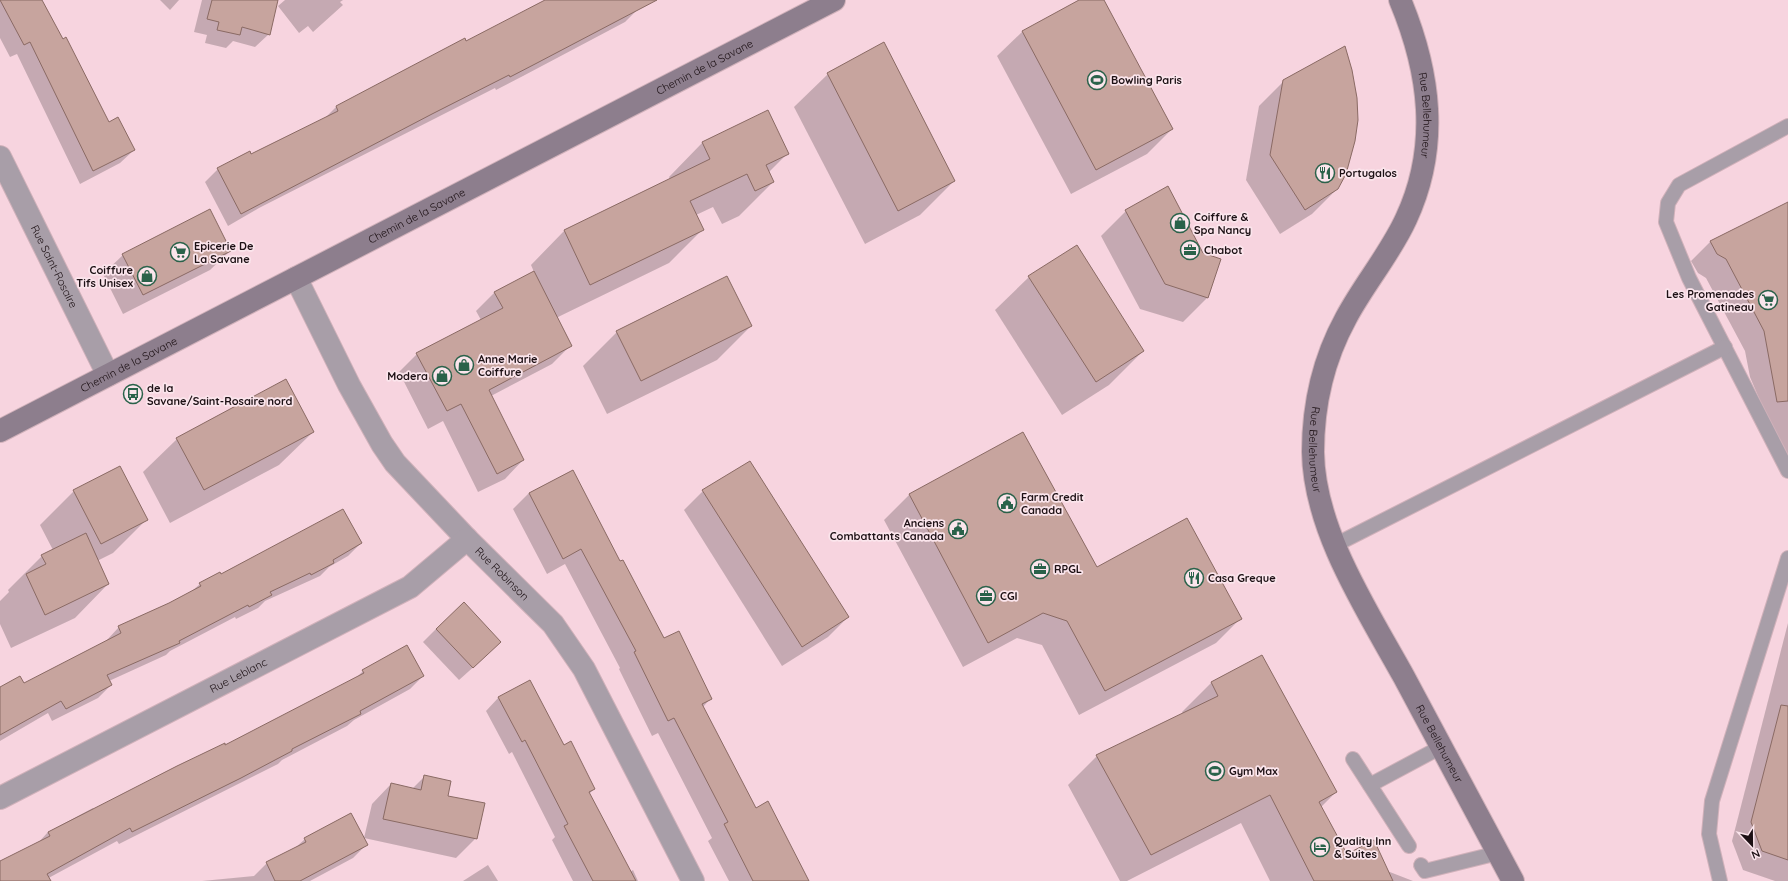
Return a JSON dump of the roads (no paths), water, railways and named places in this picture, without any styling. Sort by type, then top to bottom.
[{"type":"street","name":"Chemin de la Savane","points":[[0,431],[834,0]]},
{"type":"street","name":"Rue Bellehumeur","points":[[1400,0],[1411,26],[1424,71],[1427,107],[1427,144],[1421,181],[1406,220],[1346,317],[1330,351],[1320,380],[1314,413],[1314,480],[1321,509],[1335,545],[1364,603],[1505,866]]},
{"type":"street","name":"Rue Saint-Rosaire","points":[[0,157],[108,375]]},
{"type":"street","name":"Rue Robinson","points":[[296,278],[349,385],[382,444],[410,480],[553,624],[570,646],[584,669],[693,881]]},
{"type":"street","name":"Rue Leblanc","points":[[0,798],[410,587],[467,539]]},
{"type":"lane","points":[[1788,126],[1679,185],[1668,202],[1666,222],[1689,278],[1788,471]]},
{"type":"lane","points":[[1335,545],[1725,347]]},
{"type":"lane","points":[[1720,881],[1709,834],[1712,801],[1788,558]]},
{"type":"lane","points":[[1370,785],[1441,747]]},
{"type":"lane","points":[[1353,759],[1409,846]]},
{"type":"lane","points":[[1421,865],[1425,871],[1505,866],[1524,881]]},
{"type":"place","name":"Bowling Paris","points":[[1097,80]]},
{"type":"place","name":"Portugalos","points":[[1325,173]]},
{"type":"place","name":"Coiffure & Spa Nancy","points":[[1180,223]]},
{"type":"place","name":"Chabot","points":[[1190,250]]},
{"type":"place","name":"Epicerie De La Savane","points":[[180,252]]},
{"type":"place","name":"Coiffure Tifs Unisex","points":[[147,276]]},
{"type":"place","name":"Les Promenades Gatineau","points":[[1768,300]]},
{"type":"place","name":"Anne Marie Coiffure","points":[[464,365]]},
{"type":"place","name":"Modera","points":[[442,376]]},
{"type":"place","name":"de la Savane/Saint-Rosaire nord","points":[[133,394]]},
{"type":"place","name":"Farm Credit Canada","points":[[1007,503]]},
{"type":"place","name":"Anciens Combattants Canada","points":[[958,529]]},
{"type":"place","name":"RPGL","points":[[1040,569]]},
{"type":"place","name":"Casa Greque","points":[[1194,578]]},
{"type":"place","name":"CGI","points":[[986,596]]},
{"type":"place","name":"Gym Max","points":[[1215,771]]},
{"type":"place","name":"Quality Inn & Suites","points":[[1320,847]]}]
